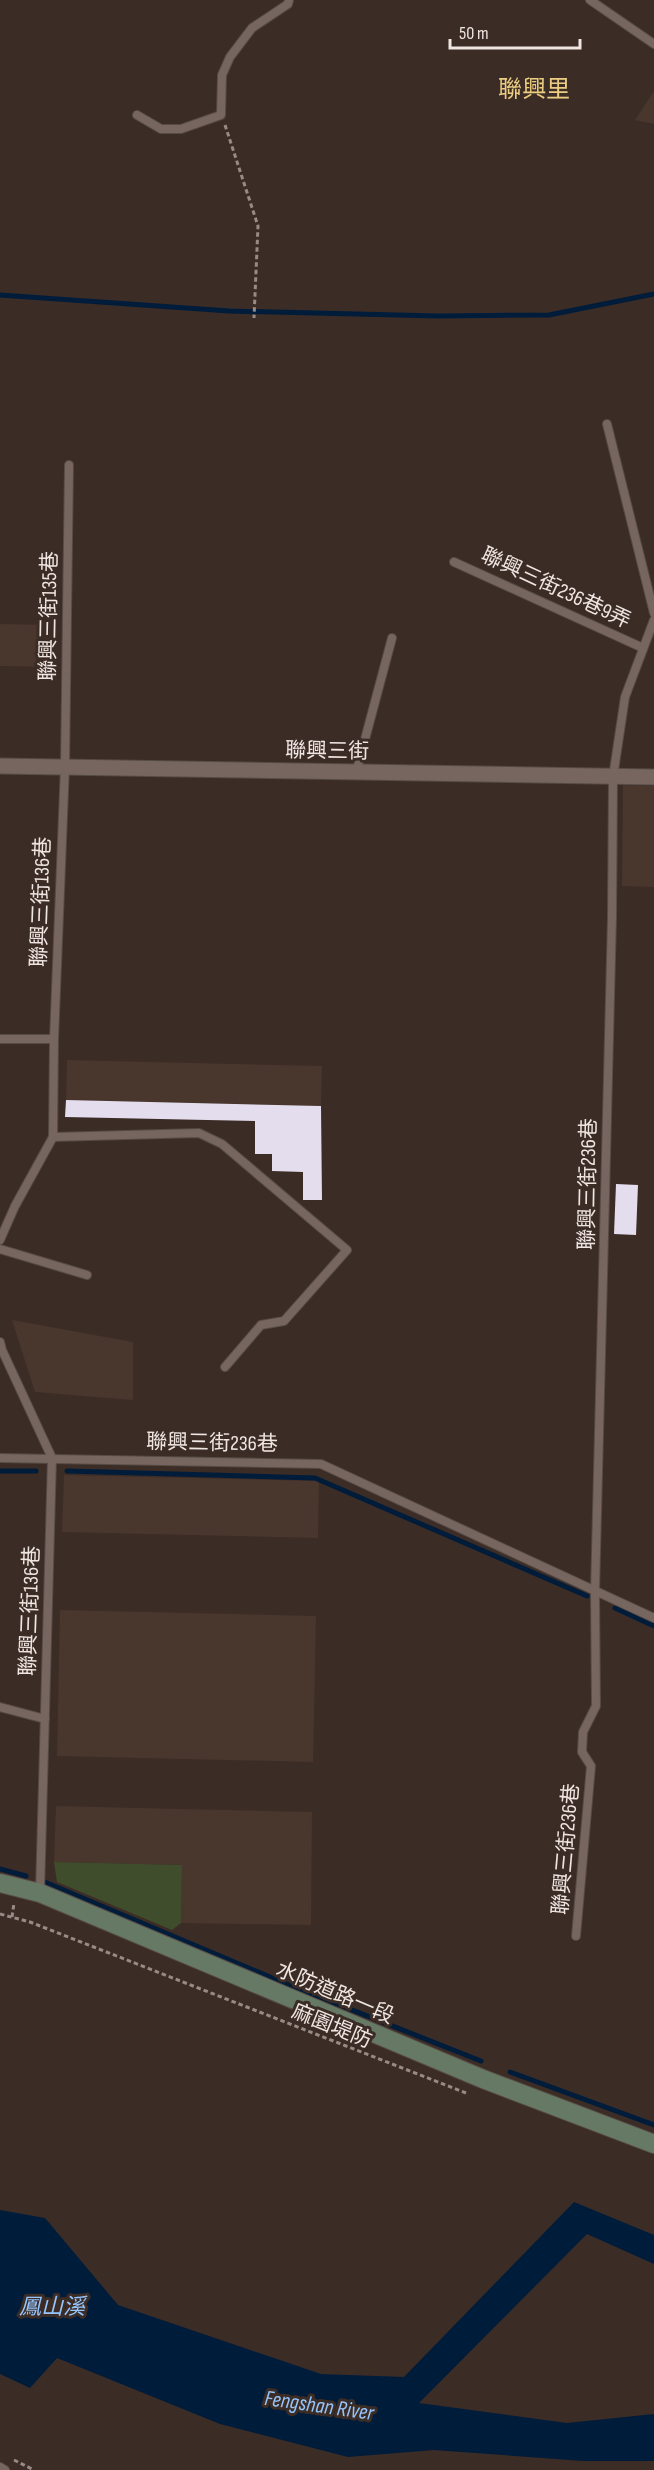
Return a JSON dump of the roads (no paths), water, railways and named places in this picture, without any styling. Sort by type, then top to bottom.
[{"type":"street","name":"聯興三街","points":[[0,766],[654,777]]},
{"type":"street","name":"水防道路一段","points":[[0,1882],[40,1893],[483,2079],[654,2144]]},
{"type":"lane","points":[[137,116],[161,129],[181,129],[221,115],[222,75],[231,57],[252,27],[288,4],[289,0]]},
{"type":"lane","points":[[590,0],[654,44]]},
{"type":"lane","points":[[607,424],[654,613]]},
{"type":"lane","name":"聯興三街135巷","points":[[64,766],[69,465]]},
{"type":"lane","name":"聯興三街236巷9弄","points":[[454,562],[643,648]]},
{"type":"lane","name":"聯興三街236巷","points":[[576,1936],[591,1766],[582,1752],[583,1732],[596,1706],[596,1592],[613,777],[625,697],[654,620]]},
{"type":"lane","points":[[356,773],[392,638]]},
{"type":"lane","name":"聯興三街136巷","points":[[0,1240],[15,1206],[52,1137],[64,766]]},
{"type":"lane","points":[[0,1038],[54,1039]]},
{"type":"lane","points":[[52,1137],[199,1133],[222,1144],[347,1250],[284,1321],[261,1325],[225,1367]]},
{"type":"lane","points":[[0,1249],[87,1275]]},
{"type":"lane","name":"聯興三街136巷","points":[[0,1342],[52,1458],[40,1893]]},
{"type":"lane","name":"聯興三街236巷","points":[[0,1458],[321,1464],[596,1592]]},
{"type":"lane","points":[[596,1592],[654,1618]]},
{"type":"lane","points":[[0,1707],[45,1719]]},
{"type":"lane","points":[[0,2467],[5,2470]]},
{"type":"water","name":"鳳山溪","points":[[574,2202],[654,2235],[654,2264],[587,2234],[419,2403],[567,2423],[654,2414],[654,2461],[583,2461],[434,2450],[348,2457],[220,2424],[57,2358],[30,2388],[0,2374],[0,2210],[45,2218],[118,2305],[321,2374],[404,2377]]},
{"type":"waterway","points":[[0,295],[229,311],[438,316],[549,315],[654,294]]},
{"type":"waterway","points":[[0,1471],[36,1471]]},
{"type":"waterway","points":[[67,1471],[315,1478],[587,1596]]},
{"type":"waterway","points":[[615,1608],[654,1626]]},
{"type":"waterway","points":[[0,1869],[26,1876]]},
{"type":"waterway","points":[[40,1880],[284,1983],[481,2061]]},
{"type":"waterway","points":[[510,2072],[654,2125]]},
{"type":"district","name":"聯興里","points":[[534,89]]},
{"type":"water label","name":"Fengshan River","points":[[319,2406]]}]
